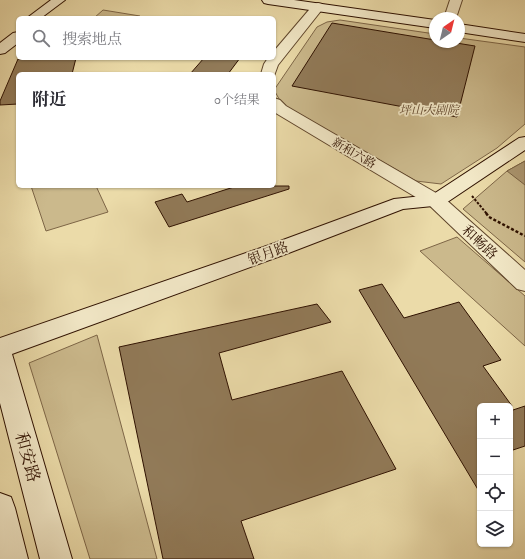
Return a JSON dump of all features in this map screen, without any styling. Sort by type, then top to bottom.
[{"type":"street","points":[[35,16],[59,0]]},
{"type":"street","points":[[47,16],[70,0]]},
{"type":"street","points":[[268,0],[429,17]]},
{"type":"street","points":[[452,12],[456,0]]},
{"type":"street","points":[[316,4],[429,23]]},
{"type":"street","points":[[276,57],[316,4]]},
{"type":"street","points":[[465,22],[525,30]]},
{"type":"street","points":[[0,40],[16,29]]},
{"type":"street","points":[[465,29],[525,38]]},
{"type":"street","points":[[0,50],[16,38]]},
{"type":"street","points":[[269,72],[274,60]]},
{"type":"street","name":"新和六路","points":[[276,105],[280,109],[436,201]]},
{"type":"street","name":"银月路","points":[[0,348],[279,249],[401,203],[436,201],[525,142]]},
{"type":"street","name":"和畅路","points":[[436,201],[525,283]]},
{"type":"street","name":"和安路","points":[[0,355],[56,559]]},
{"type":"street","points":[[0,508],[12,559]]},
{"type":"path","points":[[462,184],[489,217],[525,236]]},
{"type":"green space","points":[[103,10],[140,16],[96,16]]},
{"type":"green space","name":"坪山大剧院","points":[[340,20],[429,33],[429,48],[465,48],[465,39],[525,47],[525,124],[497,148],[441,184],[416,181],[282,104],[276,94],[276,87],[317,27],[327,22]]},
{"type":"green space","points":[[525,161],[525,262],[463,209],[507,171]]},
{"type":"green space","points":[[32,188],[97,188],[108,212],[46,231]]},
{"type":"green space","points":[[457,237],[525,296],[525,346],[420,251]]},
{"type":"green space","points":[[97,335],[157,559],[90,559],[29,363]]},
{"type":"shaded area","points":[[525,161],[525,185],[507,171]]},
{"type":"building","points":[[332,23],[429,39],[429,48],[465,48],[465,44],[475,46],[457,117],[292,86]]},
{"type":"building","points":[[18,60],[76,60],[72,72],[16,72],[16,104],[0,105],[0,101]]},
{"type":"building","points":[[202,60],[238,60],[230,72],[192,72]]},
{"type":"building","points":[[276,186],[289,186],[289,189],[169,227],[155,202],[182,194],[187,202],[231,188],[276,188]]},
{"type":"building","points":[[382,284],[404,318],[459,302],[501,360],[483,366],[510,403],[477,403],[477,488],[359,290]]},
{"type":"building","points":[[317,304],[331,322],[219,353],[232,400],[342,371],[396,469],[241,521],[254,559],[163,559],[119,347]]},
{"type":"building","points":[[525,406],[525,446],[513,450],[513,439],[513,410]]}]
